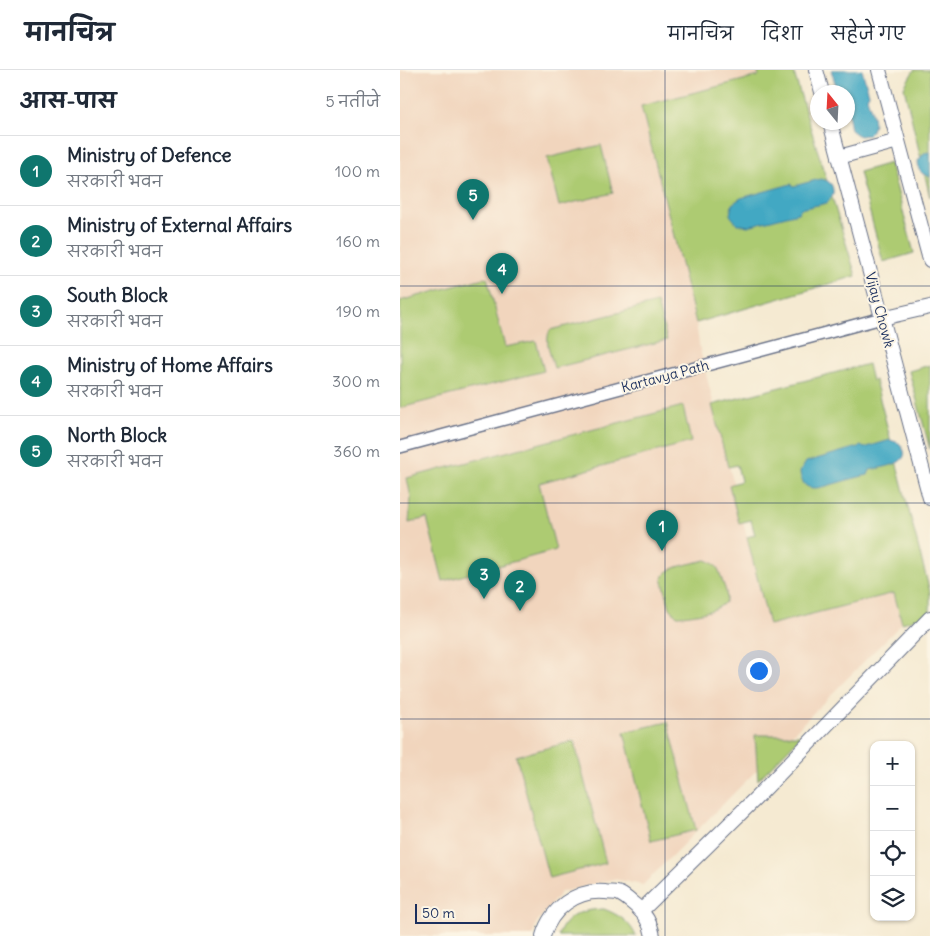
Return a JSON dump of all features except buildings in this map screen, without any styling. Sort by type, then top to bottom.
[{"type":"main road","points":[[816,70],[820,85]]},
{"type":"main road","points":[[879,70],[930,260]]},
{"type":"main road","name":"Vijay Chowk","points":[[832,130],[928,481],[930,498]]},
{"type":"main road","points":[[839,157],[898,141]]},
{"type":"main road","name":"Kartavya Path","points":[[882,318],[930,307]]},
{"type":"main road","points":[[641,911],[756,798],[930,618]]},
{"type":"main road","points":[[543,936],[550,920],[559,908],[571,899],[585,894],[600,892],[619,894],[641,911],[648,920],[653,936]]},
{"type":"street","name":"Kartavya Path","points":[[400,447],[882,318]]},
{"type":"shaded area","points":[[400,70],[758,70],[760,76],[641,107],[696,323],[700,350],[769,625],[895,593],[902,623],[643,885],[614,879],[561,892],[536,923],[533,936],[400,936]]},
{"type":"green space","points":[[757,70],[793,70],[856,276],[696,323],[641,106],[759,76]]},
{"type":"green space","points":[[914,70],[930,70],[930,197],[904,87]]},
{"type":"green space","points":[[601,145],[613,193],[559,206],[547,158]]},
{"type":"green space","points":[[890,163],[914,253],[883,262],[859,172]]},
{"type":"green space","points":[[487,277],[505,347],[536,341],[544,371],[400,408],[400,301]]},
{"type":"green space","points":[[657,303],[667,340],[554,368],[548,344],[550,330]]},
{"type":"green space","points":[[868,364],[872,381],[875,380],[930,592],[930,615],[902,623],[894,593],[769,625],[747,537],[755,535],[751,520],[739,523],[729,485],[741,481],[737,465],[728,467],[712,405]]},
{"type":"green space","points":[[930,365],[930,449],[909,371]]},
{"type":"green space","points":[[683,406],[691,442],[539,483],[556,550],[443,581],[427,518],[409,523],[411,498],[407,478]]},
{"type":"green space","points":[[706,560],[713,563],[719,570],[726,591],[725,602],[710,611],[677,616],[670,608],[662,578],[670,570]]},
{"type":"green space","points":[[668,722],[696,830],[651,841],[624,732]]},
{"type":"green space","points":[[755,735],[802,735],[758,780]]},
{"type":"green space","points":[[574,741],[606,863],[549,878],[516,756]]},
{"type":"green space","points":[[604,909],[623,919],[636,936],[558,936],[570,918],[582,912]]},
{"type":"water","points":[[831,70],[862,70],[874,122],[872,131],[868,135],[859,136],[851,130],[855,130],[855,85],[836,85]]},
{"type":"water","points":[[930,152],[930,177],[919,170],[918,161],[924,153]]},
{"type":"water","points":[[820,179],[829,182],[833,188],[833,195],[827,203],[800,209],[798,213],[748,226],[737,224],[730,215],[732,204],[741,198],[791,184],[794,186]]},
{"type":"water","points":[[890,440],[899,443],[904,450],[904,456],[896,463],[870,470],[868,475],[819,488],[809,487],[802,480],[800,472],[806,462],[861,446],[864,448]]},
{"type":"place","name":"North Block","points":[[473,220]]},
{"type":"place","name":"Ministry of Home Affairs","points":[[502,294]]},
{"type":"place","name":"Ministry of Defence","points":[[662,551]]},
{"type":"place","name":"South Block","points":[[484,599]]},
{"type":"place","name":"Ministry of External Affairs","points":[[520,611]]}]
